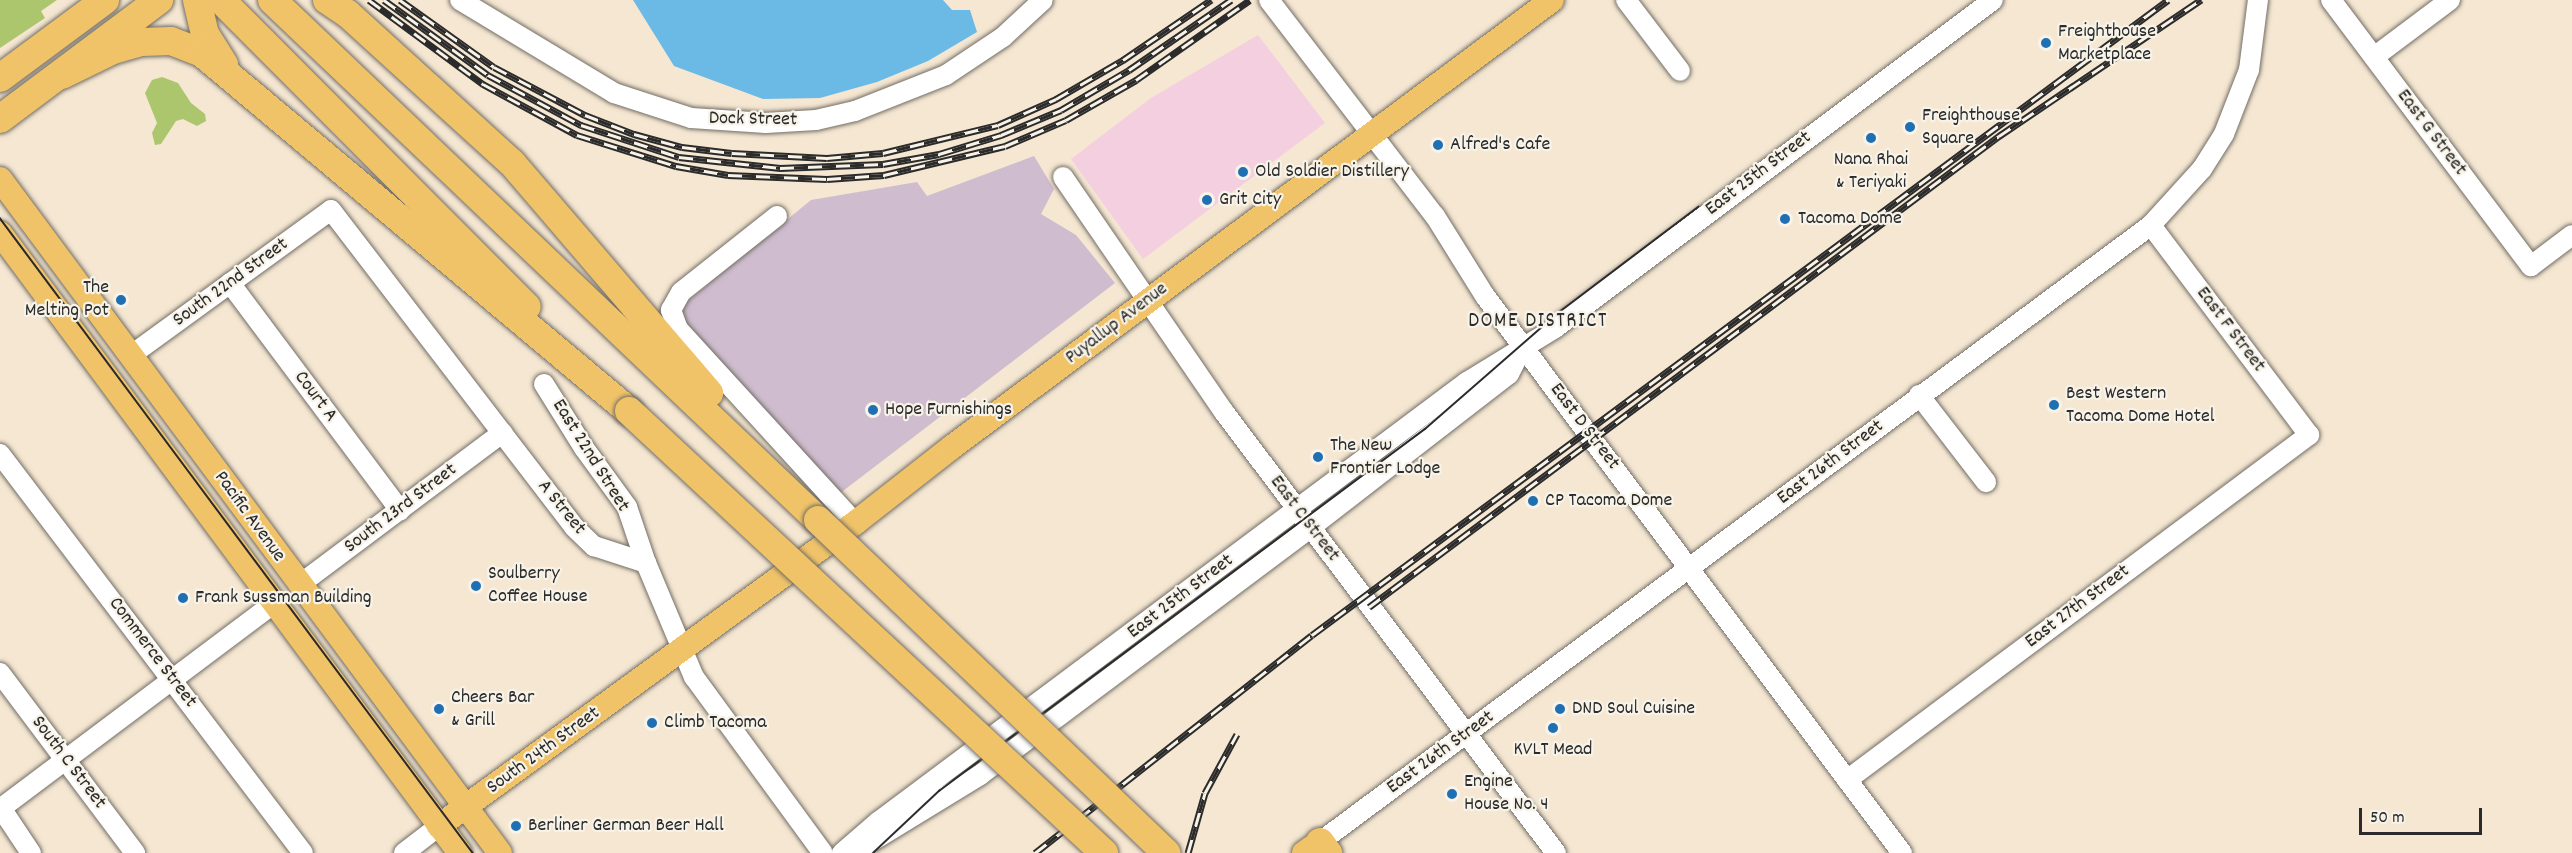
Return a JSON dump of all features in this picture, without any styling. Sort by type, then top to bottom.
[{"type":"highway","points":[[0,63],[105,0]]},
{"type":"highway","points":[[198,0],[205,34],[218,62]]},
{"type":"highway","points":[[221,0],[450,246],[1104,853]]},
{"type":"highway","points":[[272,0],[1166,853]]},
{"type":"highway","points":[[0,119],[62,75],[155,3]]},
{"type":"highway","points":[[338,5],[520,171],[818,520]]},
{"type":"highway","points":[[0,78],[72,20]]},
{"type":"highway","points":[[62,75],[92,58],[141,42],[171,41],[186,45],[218,62],[248,89],[450,246]]},
{"type":"highway","points":[[1083,772],[1180,853]]},
{"type":"main road","name":"Puyallup Avenue","points":[[684,649],[1552,0]]},
{"type":"main road","name":"Pacific Avenue","points":[[0,179],[500,853]]},
{"type":"main road","name":"Pacific Avenue","points":[[0,233],[273,604],[460,853]]},
{"type":"main road","name":"South 24th Street","points":[[439,826],[684,649]]},
{"type":"street","name":"Dock Street","points":[[460,0],[614,93],[692,118],[766,123],[816,120],[855,111],[927,84],[993,44],[1043,0]]},
{"type":"street","name":"East D Street","points":[[1269,0],[1435,216],[1485,296],[1691,568],[1902,853]]},
{"type":"street","points":[[1626,0],[1680,71]]},
{"type":"street","name":"East 25th Street","points":[[842,853],[878,822],[1483,370],[1555,328],[1994,0]]},
{"type":"street","name":"East 26th Street","points":[[1316,849],[1919,395],[2151,225],[2202,169],[2224,134],[2249,70],[2258,0]]},
{"type":"street","name":"East G Street","points":[[2331,0],[2531,266],[2572,235]]},
{"type":"street","points":[[2374,57],[2450,0]]},
{"type":"street","name":"East C Street","points":[[1063,177],[1147,302],[1298,510],[1556,853]]},
{"type":"street","name":"South 22nd Street","points":[[130,356],[331,210]]},
{"type":"street","name":"A Street","points":[[331,210],[583,537],[594,546],[646,562]]},
{"type":"street","points":[[777,216],[681,292],[671,310],[678,329],[855,523]]},
{"type":"street","name":"East F Street","points":[[2151,225],[2309,435]]},
{"type":"street","name":"Court A","points":[[230,283],[400,510]]},
{"type":"street","name":"East 25th Street","points":[[853,853],[971,782],[1311,527],[1509,374],[1523,347]]},
{"type":"street","name":"East 22nd Street","points":[[544,384],[584,448],[627,507],[646,562]]},
{"type":"street","points":[[1919,395],[1986,482]]},
{"type":"street","name":"South 23rd Street","points":[[299,585],[502,433]]},
{"type":"street","name":"East 27th Street","points":[[1847,780],[2309,435]]},
{"type":"street","name":"Commerce Street","points":[[0,454],[303,853]]},
{"type":"street","points":[[646,562],[694,677],[823,853]]},
{"type":"street","points":[[31,853],[1,808],[273,604]]},
{"type":"street","name":"South C Street","points":[[0,673],[135,853]]},
{"type":"street","name":"South 24th Street","points":[[404,853],[439,826]]},
{"type":"shaded area","points":[[1258,35],[1325,123],[1143,259],[1071,159],[1151,98]]},
{"type":"shaded area","points":[[1034,156],[1054,189],[1041,214],[1076,235],[1115,283],[839,494],[682,319],[684,304],[811,200],[917,182],[927,196]]},
{"type":"green space","points":[[0,0],[57,0],[41,11],[45,18],[0,48]]},
{"type":"green space","points":[[162,77],[178,83],[191,103],[205,114],[206,121],[197,126],[183,119],[176,121],[161,144],[155,145],[152,133],[157,123],[145,93],[152,80]]},
{"type":"water","points":[[633,0],[943,0],[952,10],[970,10],[977,32],[928,61],[877,82],[820,98],[763,99],[674,66]]},
{"type":"tram line","points":[[873,853],[939,791],[1425,429],[1558,313],[1698,207]]},
{"type":"tram line","points":[[0,218],[473,853]]},
{"type":"railway","points":[[369,0],[483,84],[577,135],[676,166],[728,175],[827,179],[884,175],[1005,146],[1066,120],[1136,80],[1250,0]]},
{"type":"railway","points":[[384,0],[488,75],[581,125],[679,157],[780,168],[883,164],[939,154],[1001,135],[1061,110],[1129,70],[1231,0]]},
{"type":"railway","points":[[400,0],[494,67],[585,115],[634,134],[682,147],[732,153],[827,158],[883,153],[998,125],[1056,99],[1123,60],[1211,0]]},
{"type":"railway","points":[[1035,853],[1312,635],[2168,0]]},
{"type":"railway","points":[[1369,607],[1999,136],[2201,0]]},
{"type":"railway","points":[[1188,853],[1205,793],[1237,734]]},
{"type":"place","name":"Freighthouse Marketplace","points":[[2046,43]]},
{"type":"place","name":"Freighthouse Square","points":[[1910,127]]},
{"type":"place","name":"Nana Rhai & Teriyaki","points":[[1871,138]]},
{"type":"place","name":"Alfred's Cafe","points":[[1438,145]]},
{"type":"place","name":"Old Soldier Distillery","points":[[1243,172]]},
{"type":"place","name":"Grit City","points":[[1207,200]]},
{"type":"place","name":"Tacoma Dome","points":[[1785,219]]},
{"type":"place","name":"The Melting Pot","points":[[121,300]]},
{"type":"place","name":"Best Western Tacoma Dome Hotel","points":[[2054,405]]},
{"type":"place","name":"Hope Furnishings","points":[[873,410]]},
{"type":"place","name":"The New Frontier Lodge","points":[[1318,457]]},
{"type":"place","name":"CP Tacoma Dome","points":[[1533,501]]},
{"type":"place","name":"Soulberry Coffee House","points":[[476,586]]},
{"type":"place","name":"Frank Sussman Building","points":[[183,598]]},
{"type":"place","name":"Cheers Bar & Grill","points":[[439,709]]},
{"type":"place","name":"DND Soul Cuisine","points":[[1560,709]]},
{"type":"place","name":"Climb Tacoma","points":[[652,723]]},
{"type":"place","name":"KVLT Mead","points":[[1553,728]]},
{"type":"place","name":"Engine House No. 4","points":[[1452,794]]},
{"type":"place","name":"Berliner German Beer Hall","points":[[516,826]]},
{"type":"district","name":"DOME DISTRICT","points":[[1538,322]]}]
